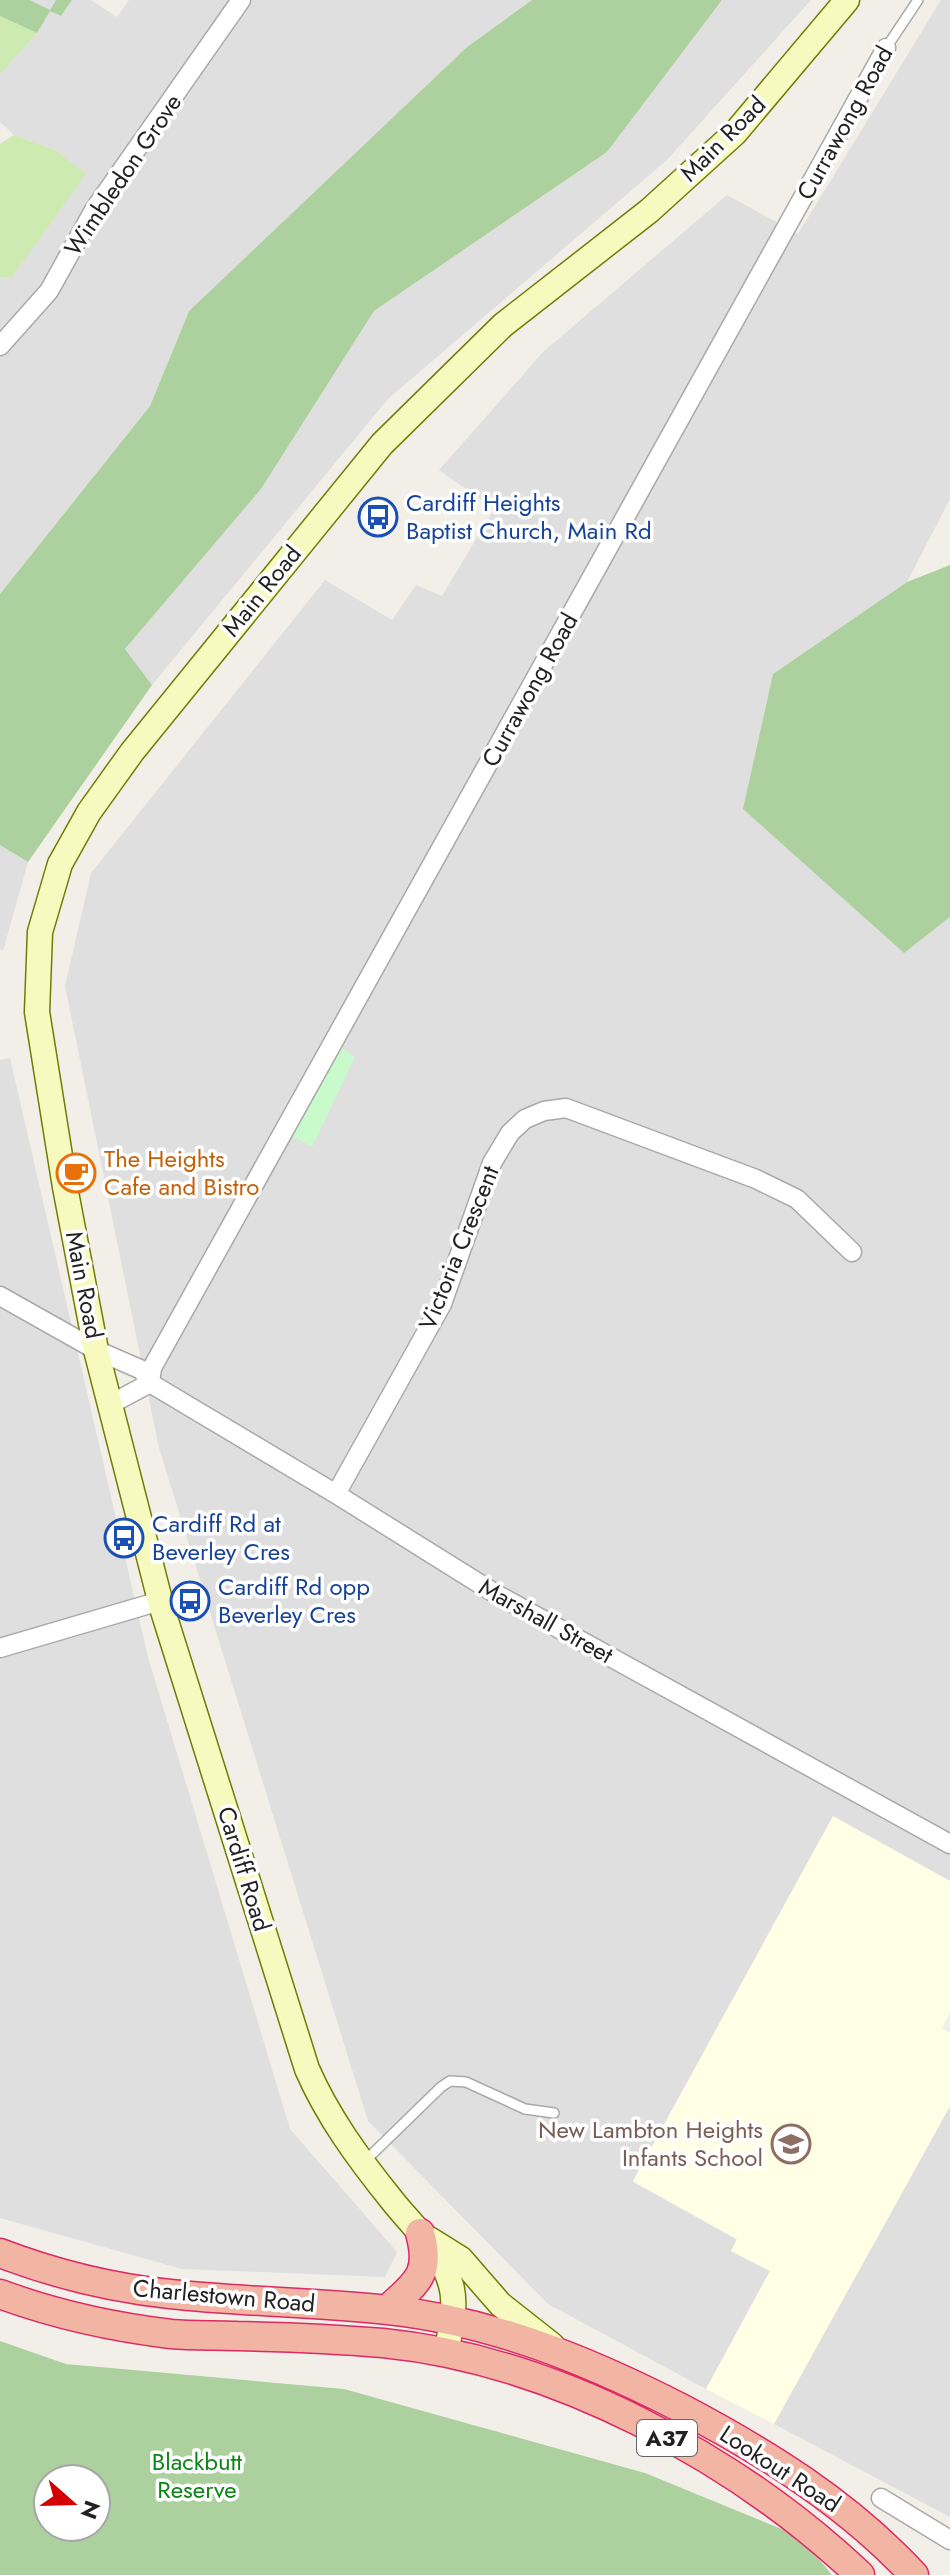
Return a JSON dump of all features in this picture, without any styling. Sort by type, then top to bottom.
[{"type":"highway","points":[[387,2310],[408,2293],[421,2275],[426,2259],[420,2233]]},
{"type":"highway","name":"Charlestown Road","points":[[0,2253],[94,2282],[168,2294],[387,2310],[452,2320]]},
{"type":"highway","name":"Charlestown Road","points":[[0,2294],[103,2323],[172,2334],[383,2343],[446,2353]]},
{"type":"highway","name":"Lookout Road","points":[[452,2320],[568,2355],[633,2384],[759,2450],[856,2520],[914,2575]]},
{"type":"highway","name":"Lookout Road","points":[[446,2353],[538,2379],[604,2406],[669,2439],[763,2494],[825,2542],[860,2575]]},
{"type":"main road","name":"Main Road","points":[[96,1350],[65,1187],[37,1012],[40,932],[60,864],[67,851],[89,812],[132,752],[382,444],[503,325],[649,211],[735,133],[847,0]]},
{"type":"main road","name":"Cardiff Road","points":[[96,1350],[160,1601],[297,2041],[324,2105],[363,2163],[445,2268],[451,2284],[452,2320],[446,2353]]},
{"type":"main road","points":[[420,2233],[461,2259],[500,2304],[568,2355]]},
{"type":"street","name":"Wimbledon Grove","points":[[0,346],[49,291],[94,210],[241,0]]},
{"type":"street","name":"Currawong Road","points":[[150,1383],[152,1368],[886,48]]},
{"type":"street","name":"Victoria Crescent","points":[[336,1494],[442,1304],[492,1163],[510,1133],[525,1119],[544,1111],[566,1108],[756,1179],[797,1199],[852,1252]]},
{"type":"street","name":"Marshall Street","points":[[0,1296],[96,1350],[142,1370],[150,1383],[496,1594],[950,1844]]},
{"type":"street","points":[[111,1404],[150,1383]]},
{"type":"street","points":[[0,1648],[160,1601]]},
{"type":"street","name":"Lookout Road","points":[[881,2498],[950,2540]]},
{"type":"lane","name":"Currawong Road","points":[[886,48],[918,0]]},
{"type":"lane","points":[[363,2163],[450,2081],[466,2082],[525,2109],[554,2113]]},
{"type":"shaded area","points":[[30,0],[56,0],[50,10],[61,16],[72,0],[91,0],[117,17],[129,0],[532,0],[467,47],[189,311],[150,406],[0,594],[0,277],[12,277],[55,150],[14,135],[0,122],[0,73],[37,33],[49,10]]},
{"type":"shaded area","points":[[722,0],[811,0],[667,160],[388,399],[152,685],[125,649],[261,489],[374,311],[607,152]]},
{"type":"shaded area","points":[[941,0],[950,0],[950,499],[907,582],[773,674],[904,952],[950,917],[950,1881],[833,1817],[633,2182],[737,2240],[731,2251],[770,2271],[706,2389],[548,2304],[368,2121],[159,1448],[65,986],[91,873],[325,580],[392,620],[416,585],[442,596],[494,509],[439,470],[543,352],[727,195],[798,234]]},
{"type":"shaded area","points":[[0,845],[28,862],[3,951],[0,949]]},
{"type":"shaded area","points":[[10,1058],[148,1657],[290,2129],[397,2252],[385,2277],[182,2269],[0,2218],[0,1060]]},
{"type":"shaded area","name":"New Lambton Heights Infants School","points":[[833,1816],[950,1881],[950,2012],[942,2028],[950,2033],[950,2106],[774,2424],[706,2389],[770,2271],[731,2251],[737,2239],[633,2181]]},
{"type":"shaded area","points":[[950,2106],[950,2517],[774,2424]]},
{"type":"green space","points":[[0,0],[30,0],[50,10],[56,0],[72,0],[61,16],[50,11],[37,33],[0,16]]},
{"type":"green space","points":[[532,0],[722,0],[607,152],[374,311],[261,489],[125,649],[152,685],[28,862],[0,845],[0,594],[150,406],[189,311],[467,47]]},
{"type":"green space","points":[[0,16],[37,33],[0,74]]},
{"type":"green space","points":[[14,135],[55,150],[86,174],[12,277],[0,277],[0,144]]},
{"type":"green space","points":[[950,565],[950,917],[904,953],[743,809],[773,674],[907,582]]},
{"type":"green space","points":[[337,1045],[355,1057],[312,1147],[289,1134]]},
{"type":"green space","name":"Blackbutt Reserve","points":[[0,2341],[66,2364],[344,2389],[645,2473],[801,2537],[832,2575],[0,2575]]},
{"type":"place","name":"Cardiff Heights Baptist Church, Main Rd","points":[[378,517]]},
{"type":"place","name":"The Heights Cafe and Bistro","points":[[76,1173]]},
{"type":"place","name":"Cardiff Rd at Beverley Cres","points":[[124,1538]]},
{"type":"place","name":"Cardiff Rd opp Beverley Cres","points":[[190,1601]]},
{"type":"place","name":"New Lambton Heights Infants School","points":[[791,2144]]}]
